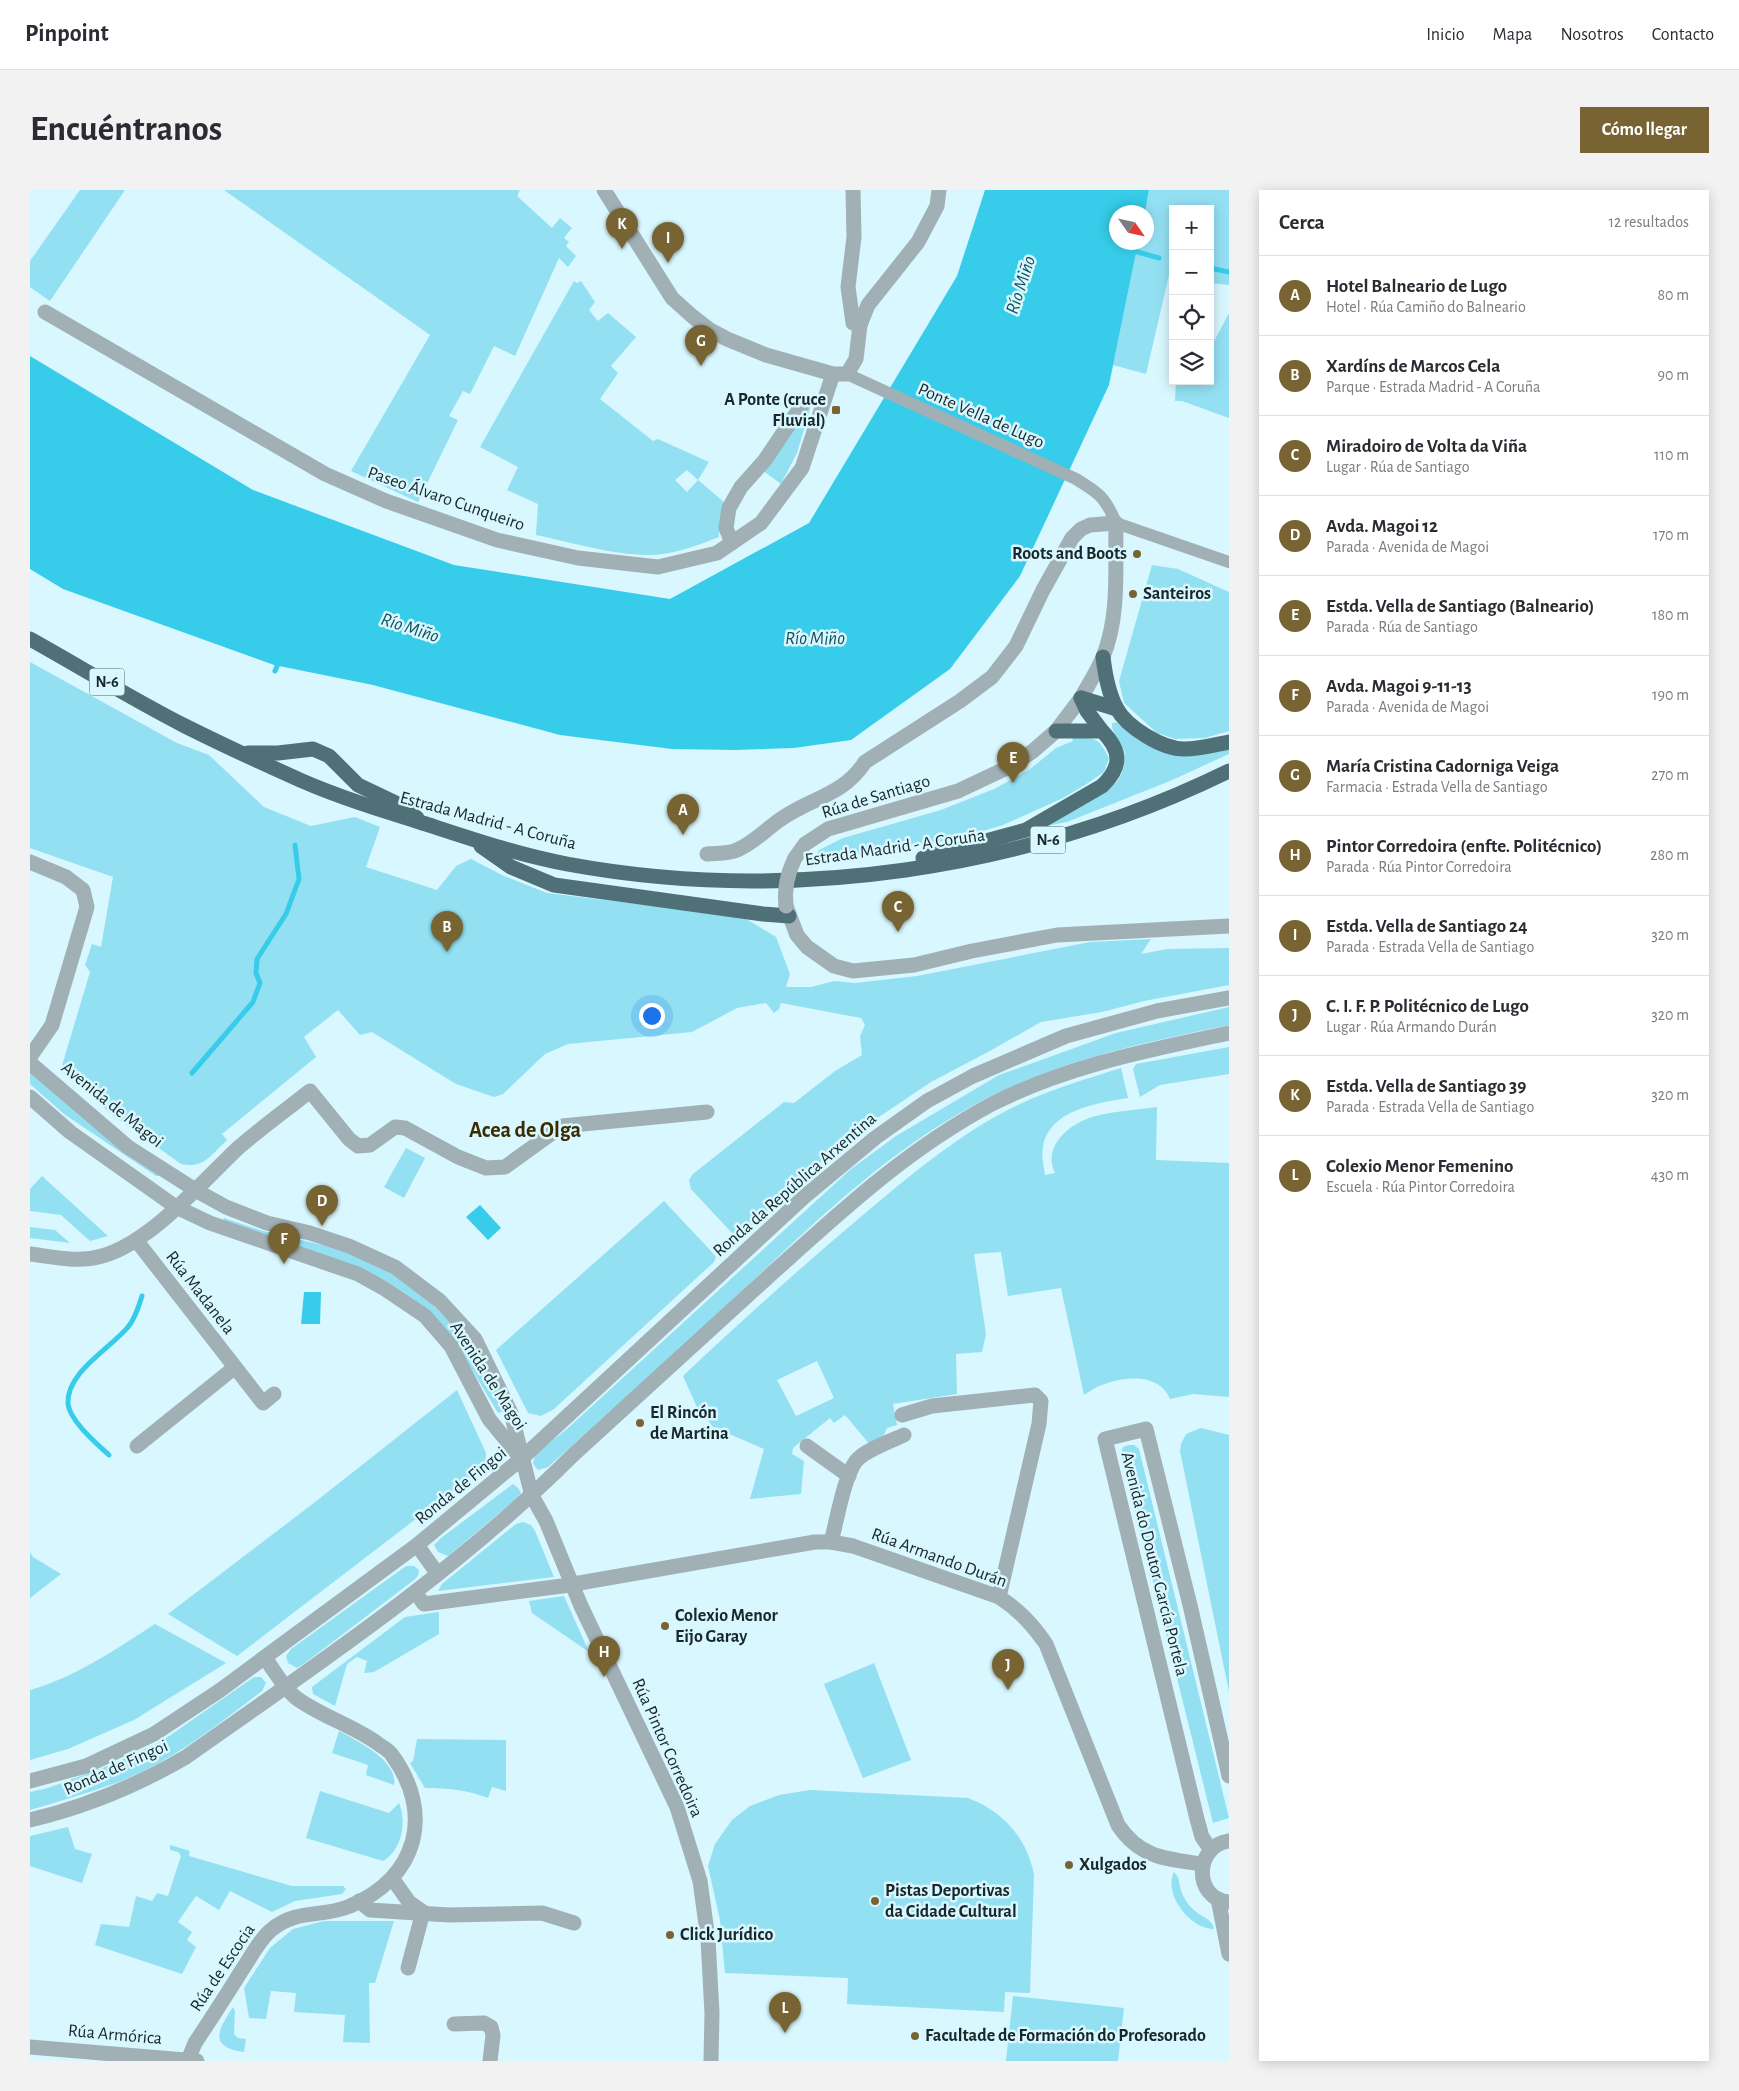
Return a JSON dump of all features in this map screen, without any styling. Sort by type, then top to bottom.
[{"type":"highway","name":"Estrada Madrid - A Coruña","points":[[30,639],[186,727],[302,781],[370,808],[472,839],[566,864],[654,876],[738,881],[805,879],[858,875],[967,860],[1034,845],[1139,810],[1192,789],[1229,771]]},
{"type":"highway","points":[[1103,657],[1106,680],[1117,709],[1132,727],[1156,741],[1181,749],[1229,742]]},
{"type":"highway","points":[[1081,698],[1117,709]]},
{"type":"highway","points":[[858,875],[1026,830],[1102,786],[1110,778],[1116,767],[1117,754],[1113,742],[1087,711],[1081,698]]},
{"type":"highway","points":[[1056,731],[1102,731]]},
{"type":"highway","points":[[242,753],[278,753],[313,749],[329,756],[358,786],[400,805],[424,823]]},
{"type":"highway","points":[[472,839],[511,867],[554,885],[763,914],[787,911]]},
{"type":"street","points":[[604,190],[672,298],[710,330],[766,355],[846,376]]},
{"type":"street","points":[[853,190],[854,237],[848,287],[853,323],[860,325]]},
{"type":"street","name":"Paseo Álvaro Cunqueiro","points":[[45,312],[325,474],[386,501],[497,540],[578,558],[658,567],[717,553],[732,543],[761,523],[802,468],[856,359],[860,325],[868,305],[918,242],[936,206],[939,190]]},
{"type":"street","name":"Ponte Vella de Lugo","points":[[846,376],[1076,479],[1096,491],[1108,503],[1116,523]]},
{"type":"street","points":[[732,543],[726,528],[729,508],[741,487],[765,460],[804,402]]},
{"type":"street","points":[[707,854],[736,851],[758,838],[781,818],[842,786],[856,776],[865,762],[960,701],[992,677],[1016,646],[1057,562],[1072,538],[1081,529],[1101,523],[1116,523],[1229,562]]},
{"type":"street","name":"Rúa de Santiago","points":[[1116,523],[1116,589],[1112,626],[1103,657],[1081,698],[1056,731],[1032,751],[996,774],[958,791],[828,829],[805,844],[795,858],[785,884],[787,911],[798,936],[815,954],[841,969],[853,971],[914,965],[972,951],[1056,935],[1229,926]]},
{"type":"street","points":[[30,862],[66,877],[83,890],[88,907],[52,1025],[30,1058]]},
{"type":"street","name":"Ronda da República Arxentina","points":[[521,1459],[804,1197],[875,1138],[927,1101],[973,1076],[1066,1036],[1157,1011],[1229,998]]},
{"type":"street","points":[[532,1496],[573,1455],[861,1193],[922,1145],[993,1104],[1059,1075],[1169,1045],[1229,1033]]},
{"type":"street","name":"Avenida de Magoi","points":[[30,1063],[128,1147],[197,1191],[226,1206],[267,1222],[310,1233],[349,1246],[394,1266],[440,1301],[475,1339],[486,1359],[511,1413],[521,1459]]},
{"type":"street","points":[[30,1254],[77,1261],[103,1256],[136,1240],[197,1191],[240,1147],[310,1091],[349,1139],[358,1146],[370,1145],[395,1127],[405,1128],[458,1156],[486,1168],[505,1167],[562,1126],[707,1112]]},
{"type":"street","name":"Avenida de Magoi","points":[[30,1097],[70,1132],[176,1207],[210,1223],[358,1274],[385,1289],[425,1316],[451,1346],[489,1419],[521,1459]]},
{"type":"street","name":"Rúa Madanela","points":[[136,1240],[234,1368],[264,1403],[274,1394]]},
{"type":"street","points":[[137,1446],[234,1368]]},
{"type":"street","points":[[902,1415],[932,1406],[1035,1395],[1040,1401],[1039,1424],[999,1597]]},
{"type":"street","name":"Avenida do Doutor García Portela","points":[[1211,1850],[1202,1837],[1197,1819],[1105,1439],[1146,1429],[1188,1596],[1229,1776]]},
{"type":"street","points":[[831,1542],[849,1476],[857,1459],[879,1446],[904,1435]]},
{"type":"street","points":[[807,1446],[849,1476]]},
{"type":"street","name":"Ronda de Fingoi","points":[[30,1781],[86,1766],[154,1734],[264,1658],[417,1545],[521,1459],[532,1496],[402,1602],[186,1757],[161,1771],[108,1795],[56,1814],[30,1820]]},
{"type":"street","name":"Rúa Pintor Corredoira","points":[[532,1496],[573,1584],[581,1606],[676,1807],[700,1881],[708,1938],[712,2013],[711,2061]]},
{"type":"street","name":"Rúa Armando Durán","points":[[421,1600],[424,1604],[573,1584],[815,1542],[831,1542],[853,1546],[999,1597],[1016,1608],[1033,1624],[1046,1644],[1118,1825],[1128,1839],[1142,1850],[1161,1858],[1202,1864]]},
{"type":"street","name":"Ronda de Fingoi","points":[[417,1545],[437,1573]]},
{"type":"street","points":[[264,1658],[286,1687]]},
{"type":"street","name":"Rúa de Escocia","points":[[193,2060],[195,2043],[270,1930],[292,1916],[348,1907],[392,1878],[407,1858],[416,1824],[414,1798],[406,1777],[391,1753],[361,1732],[298,1698],[286,1687]]},
{"type":"street","points":[[1229,1841],[1211,1850],[1202,1864],[1202,1881],[1206,1888],[1224,1901],[1229,1954]]},
{"type":"street","points":[[392,1878],[409,1902],[423,1912]]},
{"type":"street","points":[[359,1901],[370,1910],[449,1914],[542,1913],[574,1922]]},
{"type":"street","points":[[408,1968],[423,1912]]},
{"type":"street","points":[[454,2024],[484,2023],[491,2027],[493,2035],[490,2061]]},
{"type":"street","name":"Rúa Armórica","points":[[34,2052],[193,2060]]},
{"type":"shaded area","points":[[80,190],[125,190],[50,301],[30,287],[30,261]]},
{"type":"shaded area","points":[[224,190],[520,190],[517,196],[552,228],[560,218],[572,228],[564,238],[569,242],[566,246],[576,256],[568,267],[559,258],[515,356],[494,346],[470,394],[463,391],[449,416],[458,420],[418,502],[351,471],[430,335]]},
{"type":"shaded area","points":[[1149,190],[1229,190],[1229,285],[1214,283],[1214,205],[1169,205],[1169,275],[1146,374],[1113,365],[1137,250],[1154,250],[1154,205],[1146,205]]},
{"type":"shaded area","points":[[574,281],[577,283],[581,281],[595,302],[589,310],[598,321],[608,313],[636,337],[611,366],[618,373],[600,399],[653,441],[658,439],[709,462],[698,480],[724,502],[719,526],[719,537],[678,551],[648,555],[600,549],[536,535],[538,504],[507,490],[518,467],[480,447]],"holes":[[[687,470],[698,480],[687,492],[675,480]]]},
{"type":"shaded area","points":[[1229,313],[1229,418],[1182,401],[1175,401],[1176,385],[1214,385],[1214,341]]},
{"type":"shaded area","points":[[815,392],[797,453],[781,484],[762,470]]},
{"type":"shaded area","points":[[1152,565],[1178,569],[1229,592],[1229,731],[1205,738],[1175,739],[1157,733],[1124,703],[1119,681]]},
{"type":"shaded area","points":[[30,662],[177,743],[209,755],[264,807],[311,826],[355,817],[380,827],[366,867],[437,890],[456,866],[471,859],[504,876],[547,893],[743,917],[776,937],[790,974],[786,987],[811,987],[834,981],[855,983],[917,976],[1090,942],[1151,939],[1141,954],[1167,949],[1229,948],[1229,985],[1144,1001],[1102,1012],[1041,1022],[931,1082],[873,1121],[816,1166],[739,1235],[732,1233],[691,1189],[689,1180],[693,1174],[784,1102],[794,1103],[835,1071],[862,1055],[860,1036],[865,1025],[861,1018],[781,1003],[779,1009],[774,1013],[766,1003],[737,1008],[692,1032],[568,1044],[545,1054],[503,1094],[494,1097],[456,1084],[372,1032],[360,1035],[338,1010],[304,1037],[316,1057],[222,1134],[227,1140],[207,1160],[196,1164],[181,1164],[110,1113],[61,1069],[90,972],[85,965],[92,944],[101,947],[113,877],[30,848]]},
{"type":"shaded area","points":[[1119,722],[1192,756],[1229,748],[1229,754],[1170,781],[1067,822],[1041,827],[1092,800],[1118,780],[1124,767],[1125,753],[1112,728],[1112,723]]},
{"type":"shaded area","points":[[1072,736],[1095,740],[1102,746],[1109,758],[1104,772],[1063,798],[1003,825],[952,840],[814,860],[819,850],[843,838],[941,810],[994,789],[1029,770],[1056,748],[1073,741]]},
{"type":"shaded area","points":[[1229,1007],[1229,1025],[1130,1047],[1033,1077],[972,1106],[935,1128],[867,1178],[835,1205],[671,1357],[548,1467],[538,1470],[533,1464],[535,1454],[567,1429],[851,1169],[896,1136],[999,1075],[1116,1033]]},
{"type":"shaded area","points":[[1229,1047],[1229,1074],[1160,1085],[1140,1097],[1133,1069],[1136,1064]]},
{"type":"shaded area","points":[[1121,1068],[1128,1098],[1089,1106],[1064,1117],[1054,1124],[1047,1134],[1043,1147],[1042,1157],[1045,1175],[1055,1173],[1052,1154],[1060,1138],[1083,1120],[1116,1112],[1157,1107],[1156,1160],[1229,1163],[1229,1397],[1193,1394],[1170,1399],[1159,1385],[1142,1379],[1114,1381],[1084,1395],[1061,1288],[1008,1296],[1001,1252],[974,1254],[986,1334],[982,1352],[956,1354],[957,1394],[893,1404],[897,1425],[887,1428],[882,1440],[871,1446],[845,1415],[834,1423],[830,1418],[793,1448],[792,1454],[804,1461],[801,1494],[750,1499],[764,1449],[713,1427],[696,1405],[683,1376],[822,1250],[941,1152],[979,1126],[1030,1099]],"holes":[[[817,1361],[834,1398],[796,1416],[777,1380]]]},
{"type":"shaded area","points":[[30,1071],[159,1176],[156,1176],[64,1114],[30,1084]]},
{"type":"shaded area","points":[[406,1148],[425,1158],[404,1198],[384,1187]]},
{"type":"shaded area","points":[[42,1176],[108,1236],[90,1241],[61,1215],[30,1211],[30,1189]]},
{"type":"shaded area","points":[[664,1201],[716,1257],[714,1262],[554,1409],[541,1416],[528,1413],[496,1350]]},
{"type":"shaded area","points":[[224,1218],[263,1231],[339,1249],[363,1257],[416,1287],[461,1334],[475,1354],[504,1411],[498,1413],[462,1353],[415,1300],[390,1283],[361,1268],[223,1221]]},
{"type":"shaded area","points":[[30,1227],[55,1230],[70,1243],[30,1238]]},
{"type":"shaded area","points":[[457,1390],[486,1453],[485,1466],[237,1656],[168,1614],[310,1506]]},
{"type":"shaded area","points":[[1201,1428],[1229,1435],[1229,1692],[1180,1451],[1186,1434]]},
{"type":"shaded area","points":[[1134,1445],[1139,1449],[1229,1818],[1213,1823],[1121,1453],[1123,1447]]},
{"type":"shaded area","points":[[513,1484],[521,1493],[516,1499],[448,1556],[438,1552],[434,1545],[441,1538]]},
{"type":"shaded area","points":[[523,1522],[531,1525],[535,1531],[554,1577],[438,1591],[442,1584],[516,1524]]},
{"type":"shaded area","points":[[30,1552],[33,1557],[61,1574],[30,1598]]},
{"type":"shaded area","points":[[406,1566],[414,1566],[419,1570],[418,1576],[414,1580],[305,1663],[297,1668],[288,1663],[286,1656],[291,1649]]},
{"type":"shaded area","points":[[564,1596],[589,1652],[532,1613],[529,1601]]},
{"type":"shaded area","points":[[439,1612],[439,1634],[374,1672],[364,1673],[367,1661],[357,1657],[347,1664],[335,1706],[313,1694],[312,1687],[405,1617]]},
{"type":"shaded area","points":[[155,1624],[226,1663],[134,1720],[68,1749],[30,1760],[30,1690],[79,1670]]},
{"type":"shaded area","points":[[874,1663],[911,1760],[863,1778],[824,1684]]},
{"type":"shaded area","points":[[254,1677],[261,1677],[266,1683],[262,1691],[212,1729],[159,1763],[121,1781],[30,1810],[30,1792],[48,1788],[110,1765],[162,1741]]},
{"type":"shaded area","points":[[339,1731],[375,1752],[390,1767],[394,1776],[394,1785],[366,1775],[368,1765],[332,1753]]},
{"type":"shaded area","points":[[417,1739],[506,1740],[506,1791],[492,1787],[488,1798],[457,1790],[425,1788],[410,1763],[413,1761]]},
{"type":"shaded area","name":"Pistas Deportivas da Cidade Cultural","points":[[810,1790],[968,1798],[992,1810],[1002,1818],[1026,1849],[1034,1875],[1030,1993],[1005,1992],[1004,2012],[847,2004],[848,1978],[725,1973],[720,1920],[708,1866],[715,1844],[732,1820],[750,1806],[779,1795]]},
{"type":"shaded area","points":[[320,1791],[389,1813],[399,1803],[403,1819],[399,1843],[395,1850],[383,1861],[306,1838]]},
{"type":"shaded area","points":[[68,1827],[75,1849],[92,1854],[82,1883],[30,1866],[30,1836]]},
{"type":"shaded area","points":[[170,1845],[190,1851],[189,1856],[292,1886],[343,1886],[346,1889],[342,1894],[295,1901],[272,1912],[230,1891],[219,1910],[196,1896],[178,1922],[192,1932],[187,1940],[196,1947],[182,1974],[95,1945],[101,1924],[129,1927],[136,1896],[152,1901],[157,1893],[168,1896],[181,1856],[178,1852],[170,1850]]},
{"type":"shaded area","points":[[1174,1872],[1178,1877],[1184,1898],[1192,1908],[1211,1922],[1214,1929],[1196,1923],[1181,1909],[1175,1900],[1172,1890]]},
{"type":"shaded area","points":[[324,1921],[394,1921],[375,1983],[369,1983],[370,2043],[343,2042],[345,2015],[294,2012],[296,1993],[271,1991],[266,2019],[249,2018],[244,1988],[270,1948],[293,1929]]},
{"type":"shaded area","points":[[1013,1996],[1124,2008],[1118,2061],[1006,2061]]},
{"type":"shaded area","points":[[233,2007],[235,2011],[234,2034],[238,2038],[246,2039],[244,2052],[225,2046],[219,2036],[223,2023]]},
{"type":"water","name":"Río Miño","points":[[985,190],[1149,190],[1146,205],[1109,205],[1109,250],[1137,250],[1109,385],[1020,576],[950,669],[851,740],[794,748],[735,750],[672,749],[560,735],[373,685],[274,665],[63,589],[30,569],[30,356],[253,490],[454,565],[670,599],[809,523],[957,276]]},
{"type":"water","points":[[480,1205],[501,1228],[488,1240],[466,1217]]},
{"type":"water","points":[[304,1292],[321,1292],[320,1324],[301,1324]]},
{"type":"waterway","points":[[1130,250],[1159,258]]},
{"type":"waterway","points":[[1214,269],[1229,272]]},
{"type":"waterway","points":[[275,671],[280,659]]},
{"type":"waterway","points":[[192,1073],[253,1002],[260,983],[256,973],[257,959],[286,914],[299,879],[295,845]]},
{"type":"waterway","points":[[109,1455],[85,1432],[74,1418],[68,1404],[69,1392],[74,1381],[82,1371],[130,1324],[142,1296]]},
{"type":"place","name":"Estda. Vella de Santiago 39","points":[[622,249]]},
{"type":"place","name":"Estda. Vella de Santiago 24","points":[[668,263]]},
{"type":"place","name":"María Cristina Cadorniga Veiga","points":[[701,366]]},
{"type":"place","name":"A Ponte (cruce Fluvial)","points":[[836,410]]},
{"type":"place","name":"Roots and Boots","points":[[1137,554]]},
{"type":"place","name":"Santeiros","points":[[1133,594]]},
{"type":"place","name":"Estda. Vella de Santiago (Balneario)","points":[[1013,783]]},
{"type":"place","name":"Hotel Balneario de Lugo","points":[[683,835]]},
{"type":"place","name":"Miradoiro de Volta da Viña","points":[[898,932]]},
{"type":"place","name":"Xardíns de Marcos Cela","points":[[447,952]]},
{"type":"place","name":"Avda. Magoi 12","points":[[322,1226]]},
{"type":"place","name":"Avda. Magoi 9-11-13","points":[[284,1264]]},
{"type":"place","name":"El Rincón de Martina","points":[[640,1423]]},
{"type":"place","name":"Colexio Menor Eijo Garay","points":[[665,1626]]},
{"type":"place","name":"Pintor Corredoira (enfte. Politécnico)","points":[[604,1677]]},
{"type":"place","name":"C. I. F. P. Politécnico de Lugo","points":[[1008,1690]]},
{"type":"place","name":"Xulgados","points":[[1069,1865]]},
{"type":"place","name":"Pistas Deportivas da Cidade Cultural","points":[[875,1901]]},
{"type":"place","name":"Click Jurídico","points":[[670,1935]]},
{"type":"place","name":"Colexio Menor Femenino","points":[[785,2033]]},
{"type":"place","name":"Facultade de Formación do Profesorado","points":[[915,2036]]},
{"type":"district","name":"Acea de Olga","points":[[525,1130]]}]
